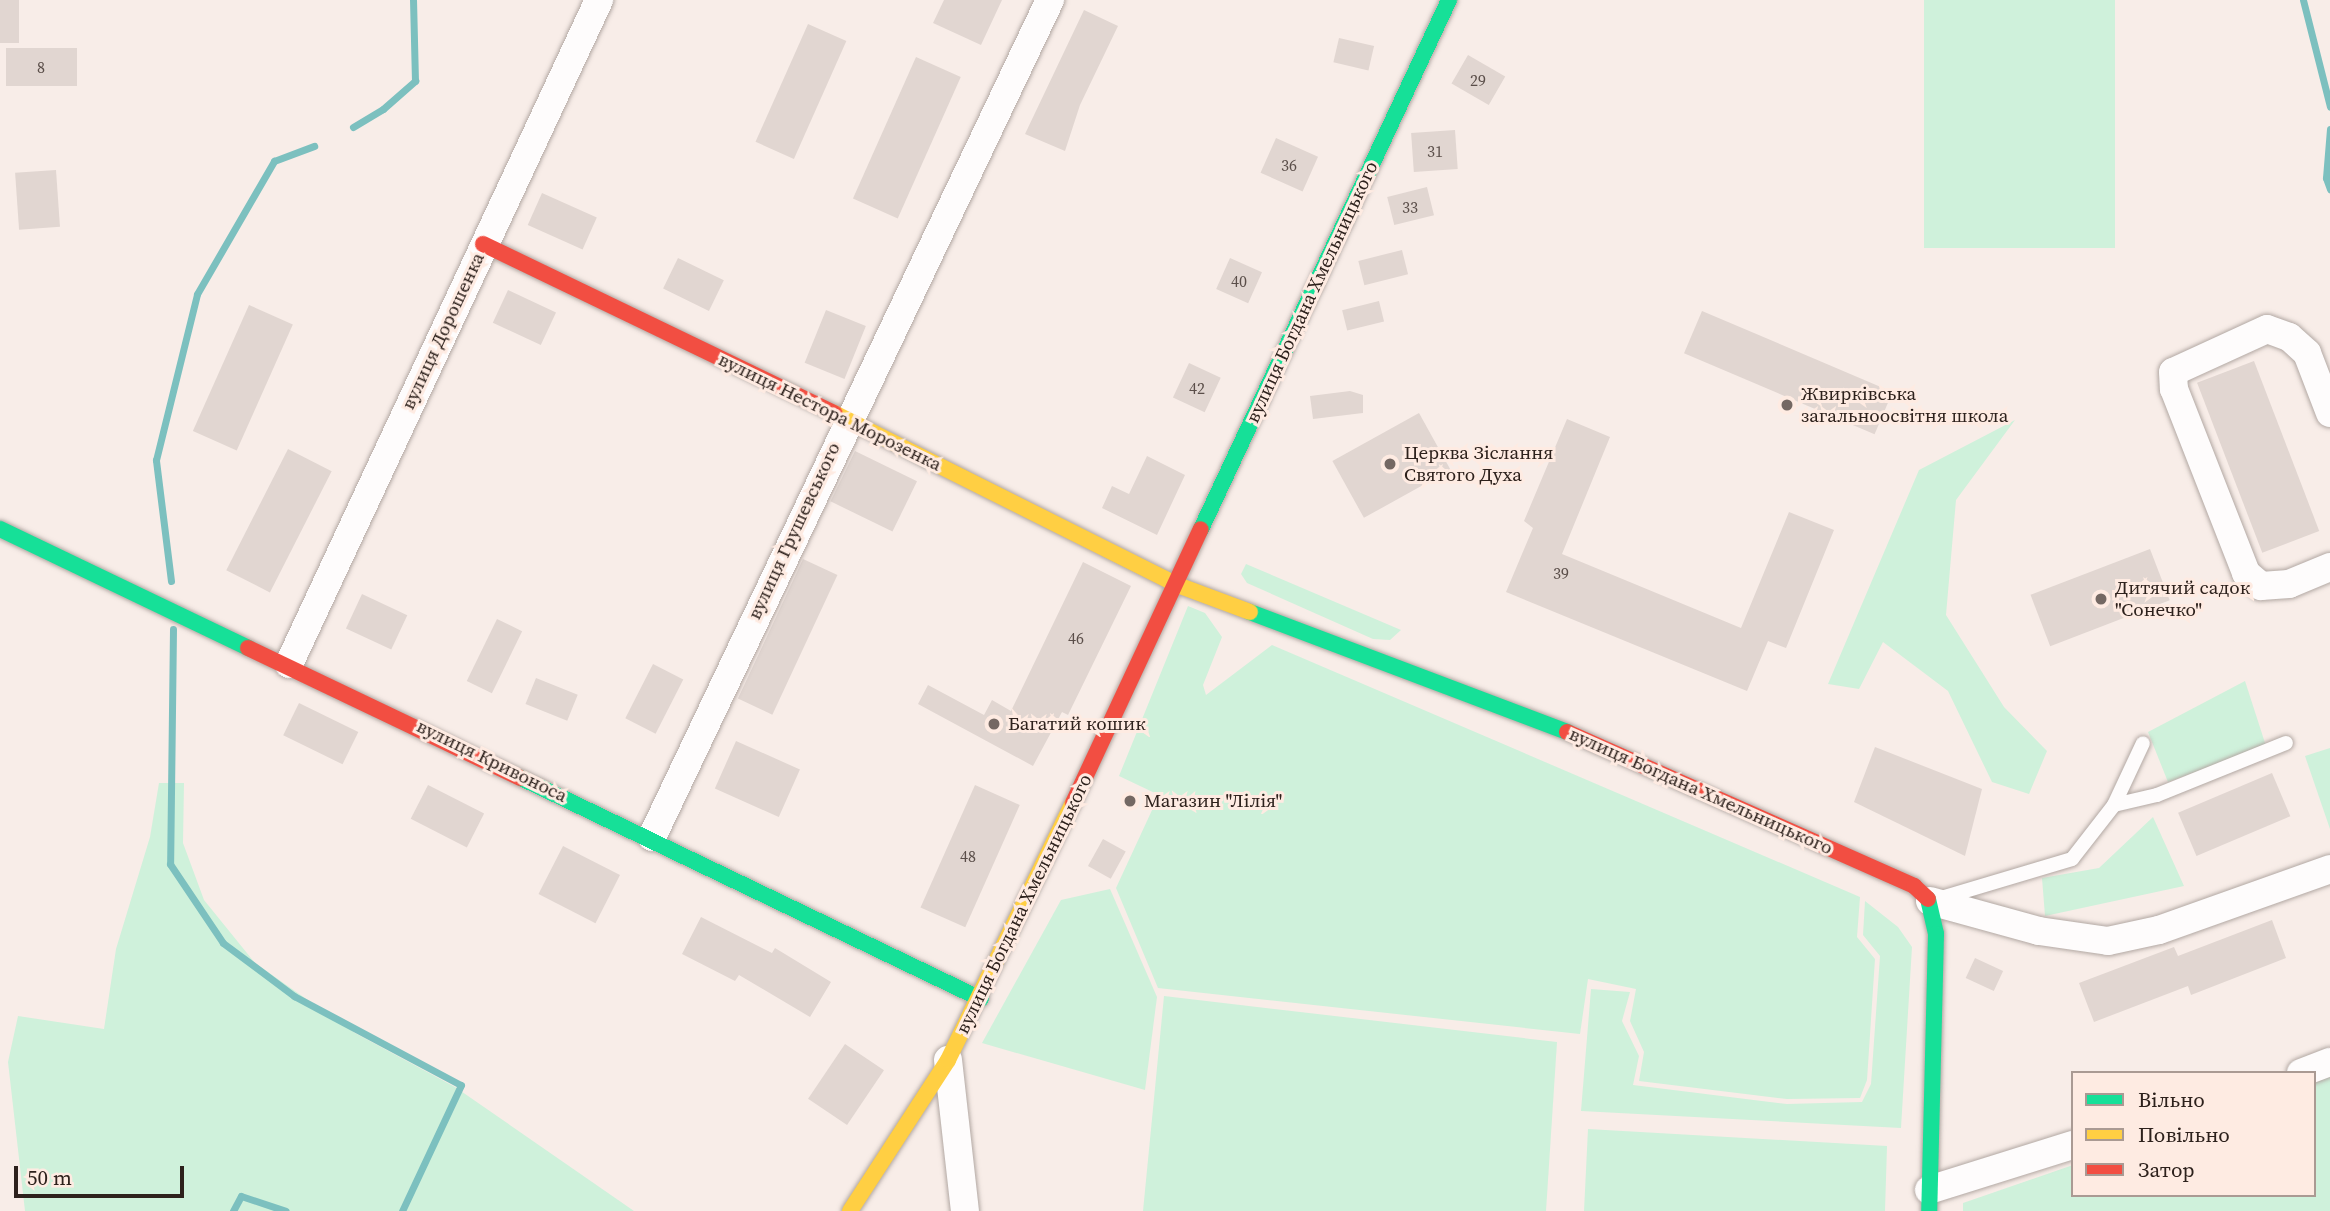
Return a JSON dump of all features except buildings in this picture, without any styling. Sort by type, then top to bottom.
[{"type":"street","name":"вулиця Дорошенка","points":[[289,664],[599,0]]},
{"type":"street","name":"вулиця Грушевського","points":[[652,837],[847,419],[1050,0]]},
{"type":"street","name":"вулиця Богдана Хмельницького","points":[[850,1211],[948,1060],[981,999],[1449,0]]},
{"type":"street","name":"вулиця Нестора Морозенка","points":[[483,244],[847,419],[1175,584]]},
{"type":"street","points":[[2330,413],[2307,352],[2289,337],[2267,329],[2173,372],[2174,389],[2246,573],[2261,586],[2289,584],[2330,567]]},
{"type":"street","name":"вулиця Кривоноса","points":[[0,529],[652,837],[981,999]]},
{"type":"street","name":"вулиця Богдана Хмельницького","points":[[1175,584],[1590,741],[1887,873],[1914,886],[1930,901]]},
{"type":"street","points":[[2071,1146],[1929,1201],[1936,934],[1930,901],[2039,931],[2108,941],[2159,930],[2330,869]]},
{"type":"street","points":[[948,1060],[965,1211]]},
{"type":"street","points":[[2306,1071],[2330,1062]]},
{"type":"lane","points":[[1930,901],[2072,859],[2114,805],[2143,743]]},
{"type":"lane","points":[[2114,805],[2157,795],[2286,743]]},
{"type":"green space","points":[[1924,0],[2115,0],[2115,248],[1924,248]]},
{"type":"green space","points":[[2015,420],[1956,500],[1946,615],[2004,707],[2047,751],[2029,794],[1992,782],[1948,691],[1883,642],[1859,689],[1828,684],[1919,470]]},
{"type":"green space","points":[[1246,564],[1401,630],[1390,640],[1373,639],[1247,583],[1241,574]]},
{"type":"green space","points":[[1188,606],[1205,613],[1222,637],[1203,685],[1206,695],[1272,645],[1860,897],[1857,937],[1875,959],[1867,1080],[1860,1098],[1787,1099],[1639,1081],[1644,1052],[1630,1021],[1636,989],[1588,979],[1580,1034],[1158,988],[1116,888],[1159,795],[1119,776]]},
{"type":"green space","points":[[2245,681],[2266,746],[2168,782],[2148,732]]},
{"type":"green space","points":[[2330,748],[2330,829],[2305,756]]},
{"type":"green space","points":[[159,783],[184,783],[183,843],[204,900],[255,963],[355,1033],[455,1087],[634,1211],[25,1211],[8,1062],[18,1016],[104,1029],[116,949],[150,837]]},
{"type":"green space","points":[[2153,817],[2184,886],[2045,916],[2042,878],[2099,868]]},
{"type":"green space","points":[[1110,889],[1157,997],[1145,1090],[982,1043],[1061,900]]},
{"type":"green space","points":[[1865,901],[1898,927],[1912,947],[1901,1128],[1581,1111],[1591,989],[1630,992],[1622,1021],[1639,1056],[1633,1085],[1787,1104],[1862,1102],[1871,1084],[1880,956],[1863,935]]},
{"type":"green space","points":[[1164,996],[1557,1042],[1546,1211],[1143,1211]]},
{"type":"green space","points":[[2330,1077],[2330,1211],[1963,1211],[1963,1203],[2071,1166],[2071,1197],[2316,1197],[2316,1081]]},
{"type":"green space","points":[[1588,1129],[1887,1146],[1885,1211],[1584,1211]]},
{"type":"waterway","points":[[353,127],[383,109],[415,81],[413,0]]},
{"type":"waterway","points":[[2303,0],[2330,107]]},
{"type":"waterway","points":[[2330,129],[2326,178],[2330,189]]},
{"type":"waterway","points":[[171,581],[156,460],[197,294],[274,161],[314,146]]},
{"type":"waterway","points":[[173,629],[170,864],[223,943],[294,996],[461,1085],[402,1211]]},
{"type":"waterway","points":[[233,1211],[241,1196],[286,1211]]},
{"type":"traffic: fast","points":[[1201,529],[1449,0]]},
{"type":"traffic: fast","points":[[0,529],[248,648]]},
{"type":"traffic: fast","points":[[1250,612],[1567,732]]},
{"type":"traffic: fast","points":[[521,778],[981,999]]},
{"type":"traffic: fast","points":[[1928,899],[1936,934],[1929,1211]]},
{"type":"traffic: slow","points":[[834,413],[1175,584],[1250,612]]},
{"type":"traffic: slow","points":[[850,1211],[948,1060],[1073,803]]},
{"type":"traffic: jam","points":[[483,244],[834,413]]},
{"type":"traffic: jam","points":[[1073,803],[1201,529]]},
{"type":"traffic: jam","points":[[248,648],[521,778]]},
{"type":"traffic: jam","points":[[1567,732],[1914,886],[1928,899]]},
{"type":"place","name":"Жвирківська загальноосвітня школа","points":[[1787,405]]},
{"type":"place","name":"Церква Зіслання Святого Духа","points":[[1390,464]]},
{"type":"place","name":"Дитячий садок \"Сонечко\"","points":[[2101,599]]},
{"type":"place","name":"Багатий кошик","points":[[994,724]]},
{"type":"place","name":"Магазин \"Лілія\"","points":[[1130,801]]}]
